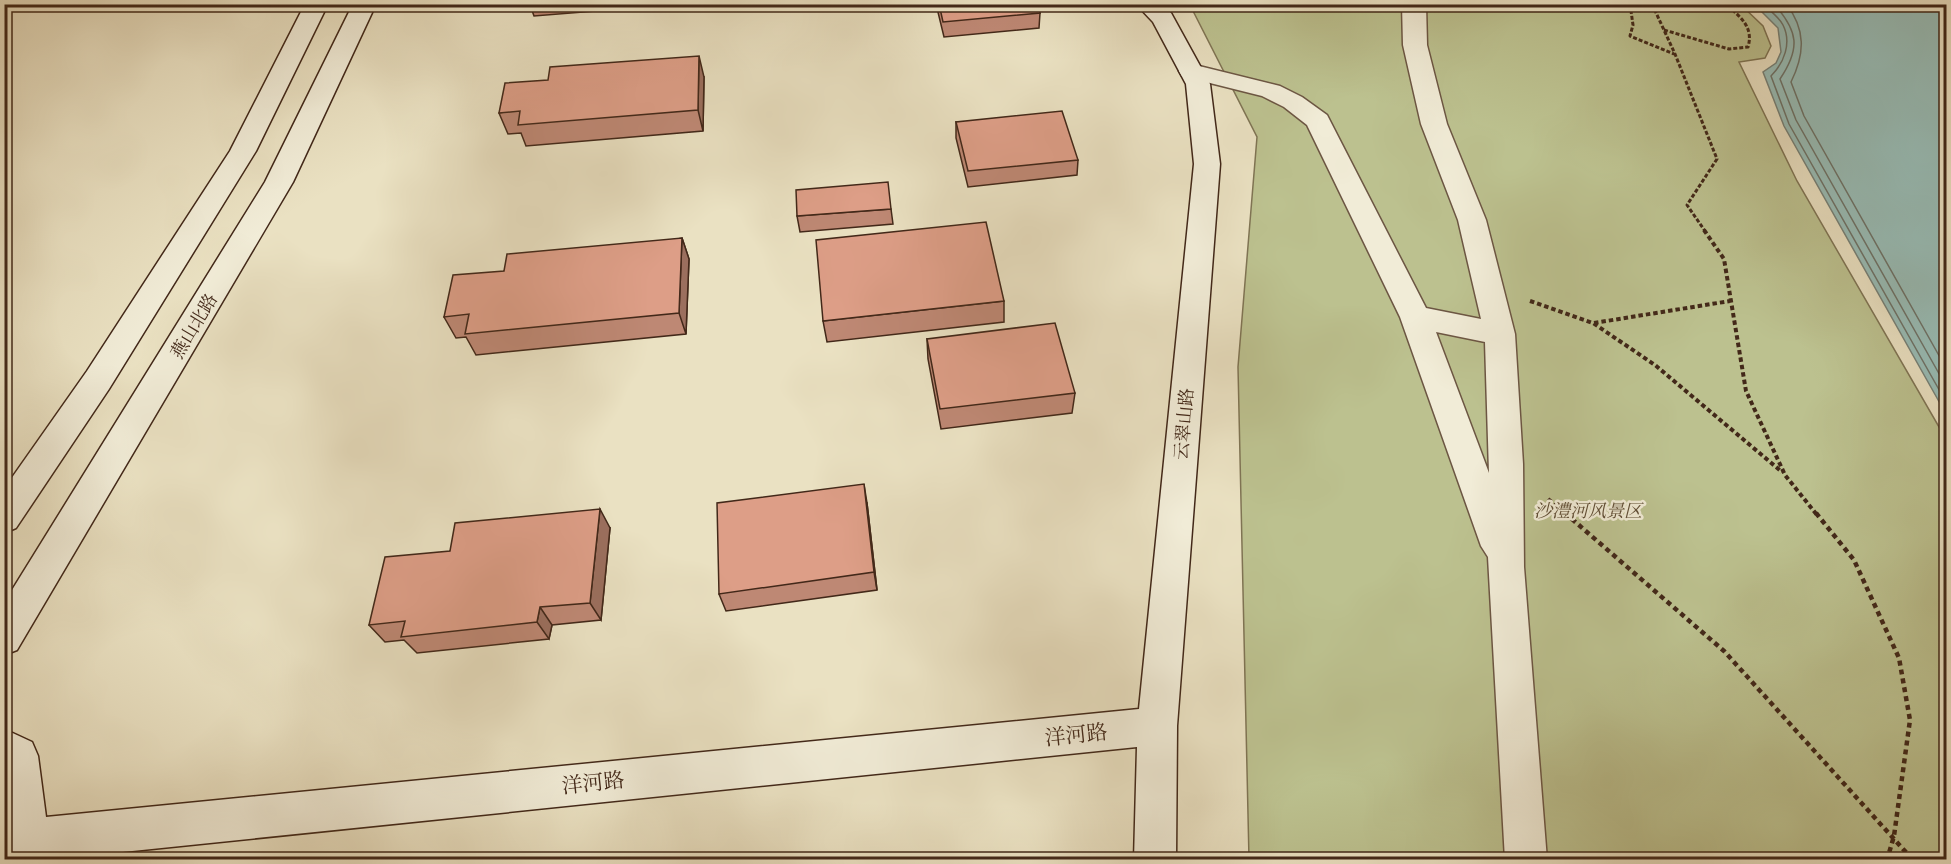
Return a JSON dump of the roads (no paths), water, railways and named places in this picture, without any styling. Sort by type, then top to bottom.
[{"type":"street","points":[[4,518],[98,380],[243,151],[317,4]]},
{"type":"street","name":"燕山北路","points":[[4,638],[279,182],[365,4]]},
{"type":"street","name":"云翠山路","points":[[1147,4],[1163,18],[1198,84],[1207,164],[1157,726],[1155,860]]},
{"type":"street","points":[[1414,4],[1415,45],[1434,124],[1472,220],[1500,334],[1506,464],[1506,567],[1526,860]]},
{"type":"street","points":[[1191,71],[1271,91],[1293,102],[1318,121],[1414,317],[1506,567]]},
{"type":"street","points":[[1414,317],[1500,334]]},
{"type":"street","name":"洋河路","points":[[4,749],[18,756],[16,850],[1157,726]]},
{"type":"water","points":[[1755,5],[1946,5],[1946,414],[1784,126],[1763,72],[1776,63],[1781,52],[1778,28]]},
{"type":"park label","name":"沙澧河风景区","points":[[1588,511]]}]
